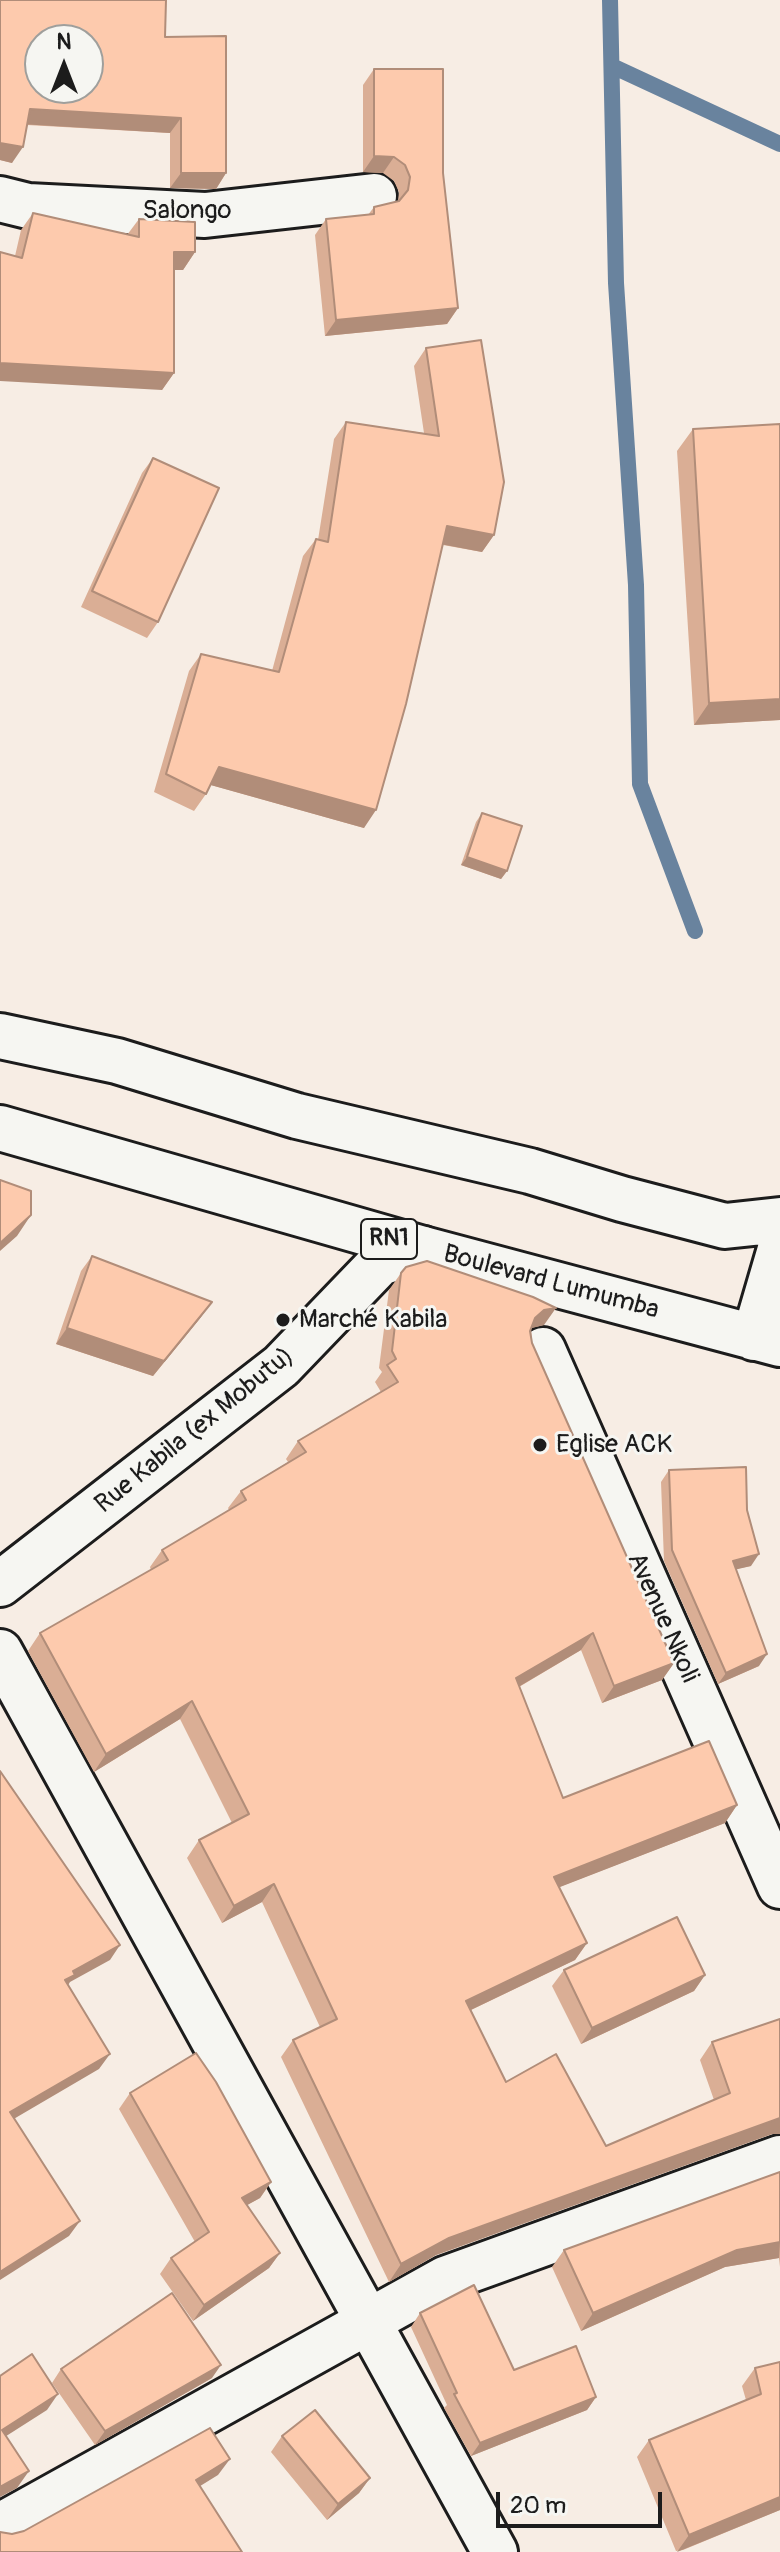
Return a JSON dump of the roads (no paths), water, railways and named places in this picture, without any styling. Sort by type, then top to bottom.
[{"type":"main road","name":"Salongo","points":[[0,199],[28,206],[205,215],[374,196]]},
{"type":"main road","points":[[0,1036],[117,1061],[297,1116],[530,1171],[725,1226],[780,1220]]},
{"type":"main road","name":"Boulevard Lumumba","points":[[0,1128],[423,1249],[767,1341]]},
{"type":"main road","name":"Rue Kabila (ex Mobutu)","points":[[0,1584],[281,1366],[380,1263],[423,1249]]},
{"type":"main road","points":[[767,1341],[780,1249]]},
{"type":"main road","name":"Avenue Nkoli","points":[[543,1350],[780,1886]]},
{"type":"main road","points":[[0,1652],[495,2552]]},
{"type":"main road","points":[[0,2526],[445,2279],[780,2158]]},
{"type":"waterway","points":[[610,0],[616,283],[636,585],[640,784],[695,931]]},
{"type":"waterway","points":[[612,66],[780,144]]},
{"type":"place","name":"Marché Kabila","points":[[283,1320]]},
{"type":"place","name":"Eglise ACK","points":[[540,1445]]}]
